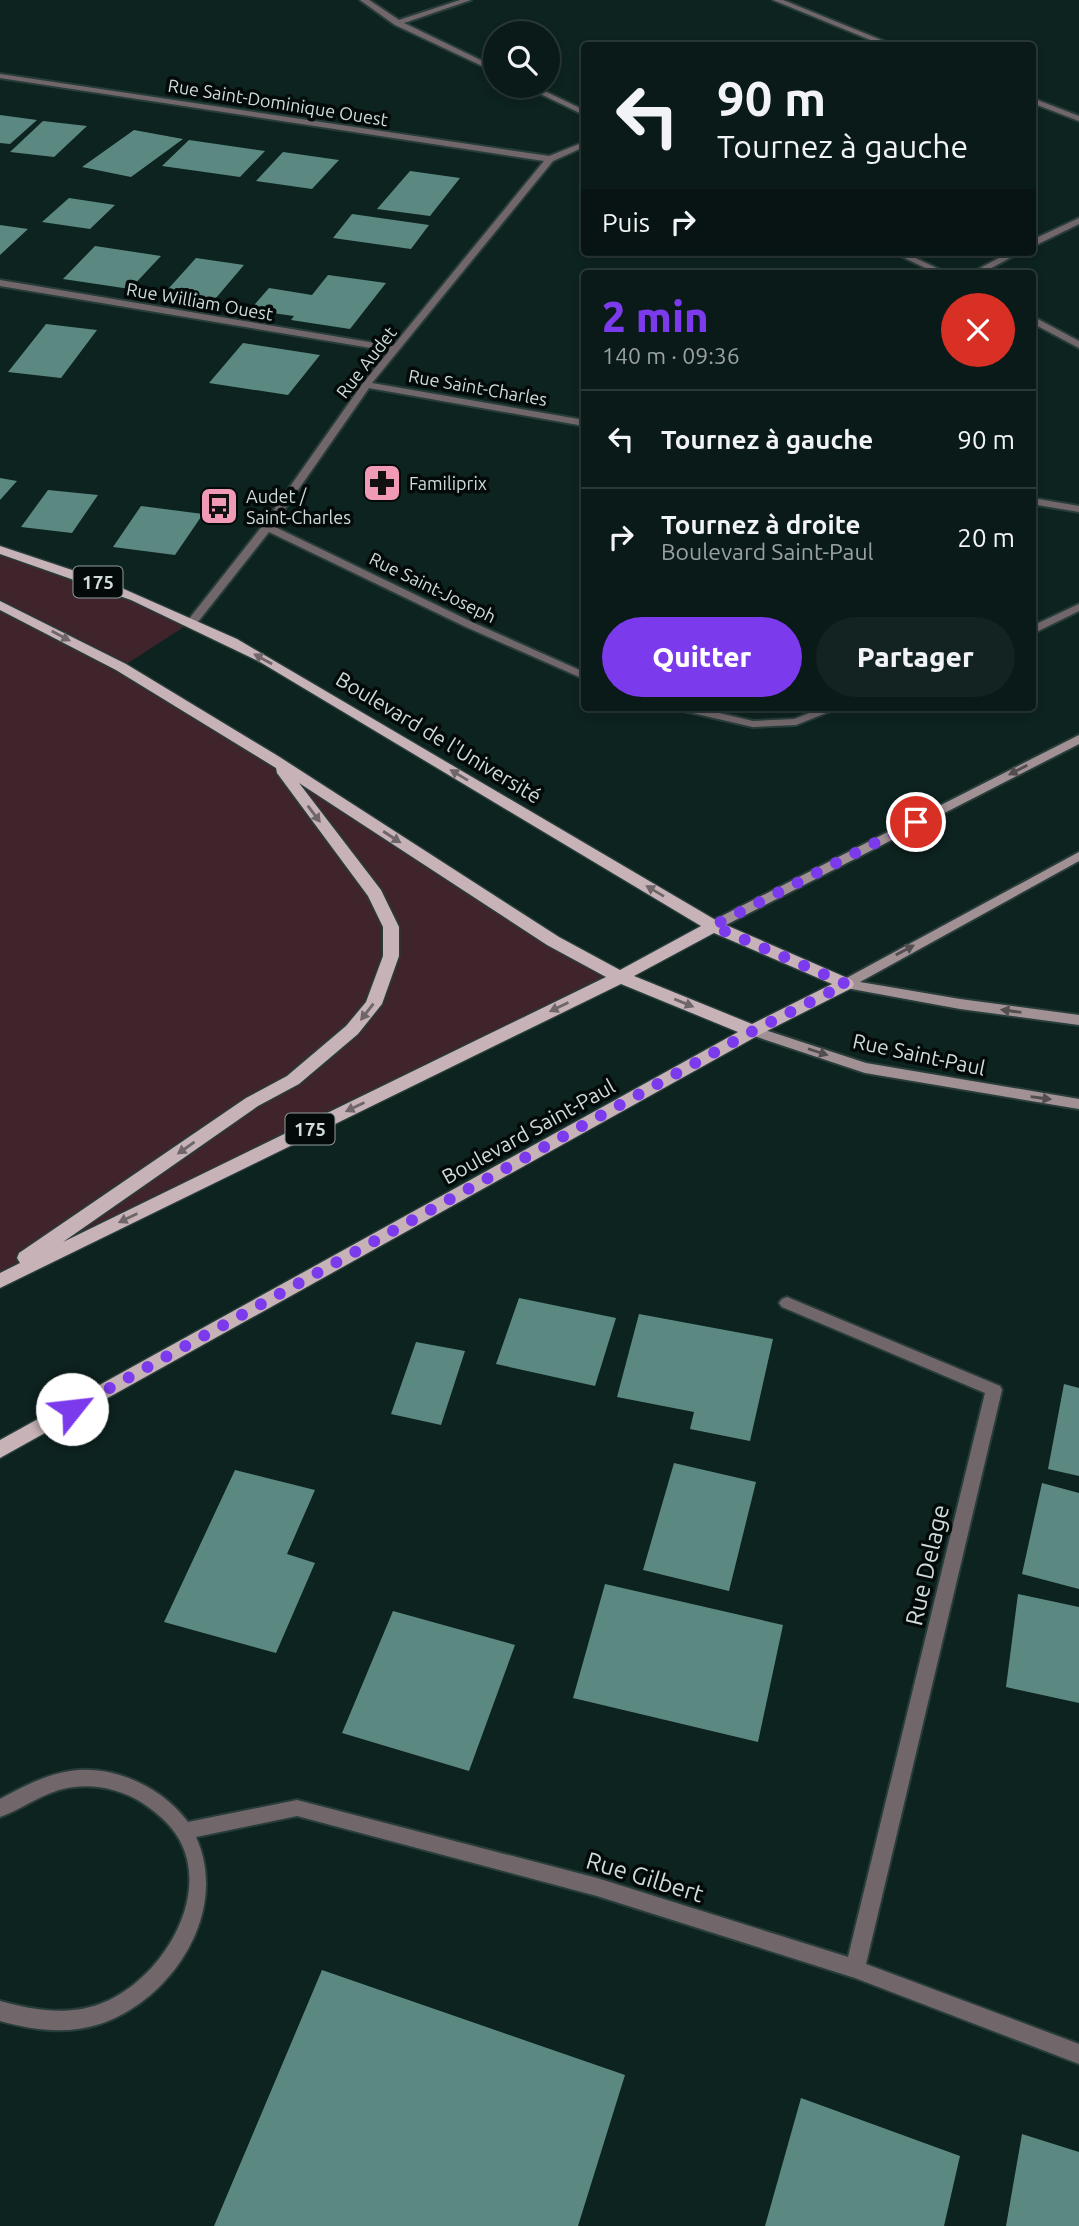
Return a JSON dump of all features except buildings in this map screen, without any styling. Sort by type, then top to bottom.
[{"type":"main road","name":"Boulevard de l'Université","points":[[0,550],[73,572],[193,621],[265,659],[713,926],[846,984]]},
{"type":"main road","points":[[0,605],[121,667],[273,759],[553,941],[620,977],[753,1031]]},
{"type":"main road","points":[[713,926],[1079,739]]},
{"type":"main road","points":[[0,1278],[252,1102],[293,1080],[335,1046],[374,1004],[391,957],[391,928],[375,894],[273,759]]},
{"type":"main road","name":"Boulevard Saint-Paul","points":[[0,1450],[753,1031],[846,984],[1079,856]]},
{"type":"main road","name":"175","points":[[0,1278],[620,977],[713,926]]},
{"type":"main road","points":[[846,984],[960,1004],[1079,1020]]},
{"type":"main road","name":"Rue Saint-Paul","points":[[753,1031],[865,1068],[1079,1104]]},
{"type":"street","points":[[364,0],[398,23],[483,64]]},
{"type":"street","points":[[398,23],[467,0]]},
{"type":"street","points":[[777,0],[883,42]]},
{"type":"street","name":"Rue Saint-Dominique Ouest","points":[[0,76],[550,159]]},
{"type":"street","points":[[553,98],[581,112]]},
{"type":"street","points":[[1036,102],[1079,119]]},
{"type":"street","name":"Rue Audet","points":[[193,621],[267,527],[366,385],[550,159],[581,145]]},
{"type":"street","points":[[1036,242],[1079,221]]},
{"type":"street","points":[[905,256],[936,270]]},
{"type":"street","points":[[981,270],[1009,256]]},
{"type":"street","name":"Rue William Ouest","points":[[0,283],[396,349]]},
{"type":"street","points":[[1036,321],[1079,345]]},
{"type":"street","name":"Rue Saint-Charles","points":[[366,385],[581,422]]},
{"type":"street","points":[[1036,502],[1079,509]]},
{"type":"street","name":"Rue Saint-Joseph","points":[[267,527],[482,631],[581,675]]},
{"type":"street","points":[[1036,629],[1079,607]]},
{"type":"street","points":[[696,711],[752,724],[796,722],[825,711]]},
{"type":"street","name":"Rue Delage","points":[[787,1303],[994,1390],[855,1969]]},
{"type":"street","points":[[0,1809],[40,1788],[83,1778],[124,1784],[159,1802],[185,1831],[198,1869],[195,1910],[180,1949],[152,1982],[117,2007],[75,2020],[33,2021],[0,2011]]},
{"type":"street","name":"Rue Gilbert","points":[[185,1831],[297,1808],[597,1887],[855,1969],[1079,2054]]},
{"type":"shaded area","points":[[0,550],[193,621],[122,667],[620,977],[0,1281]]},
{"type":"place","name":"Familiprix","points":[[382,483]]},
{"type":"place","name":"Audet / Saint-Charles","points":[[219,506]]},
{"type":"route","points":[[72,1409],[753,1031],[846,984],[713,926],[916,822]]}]
